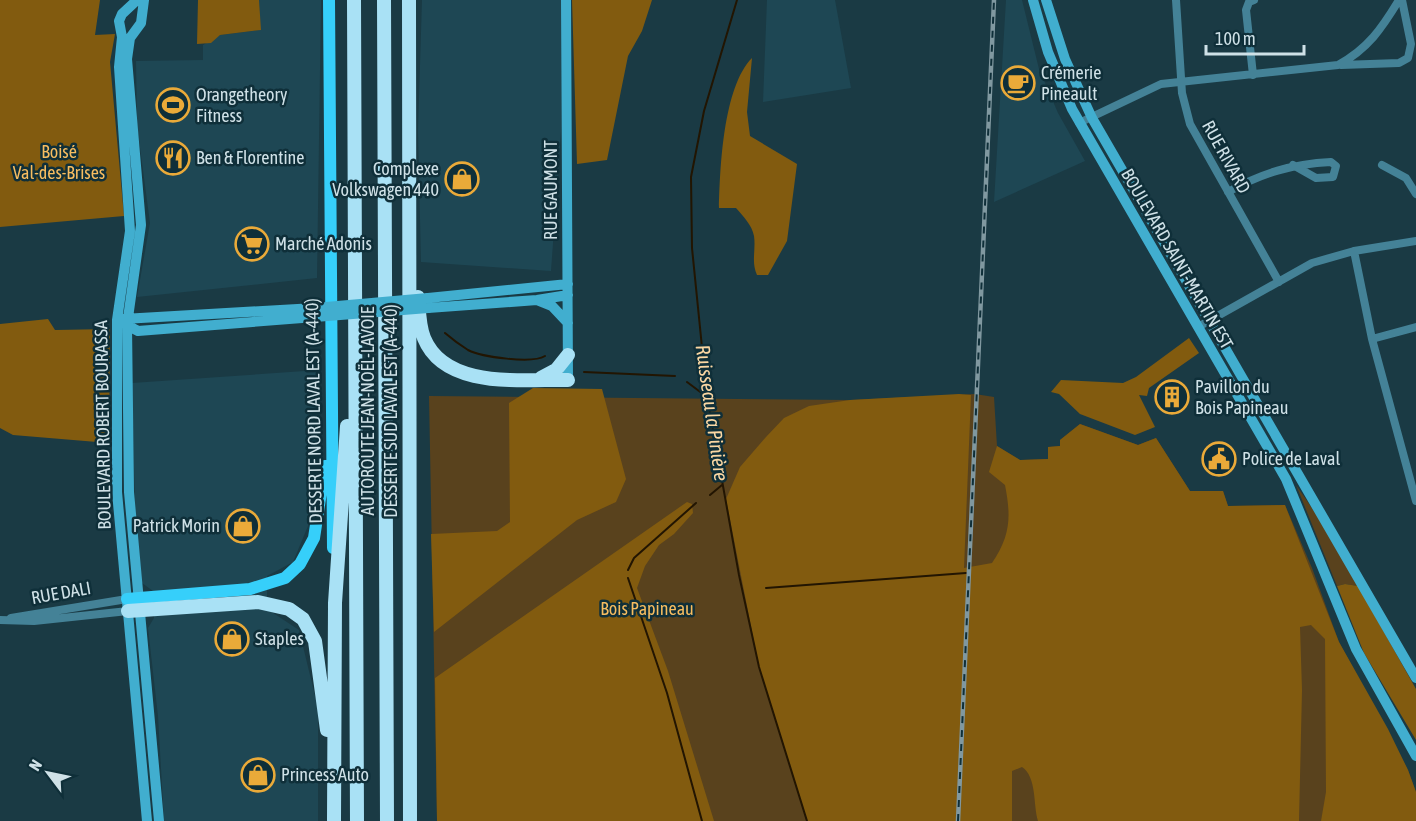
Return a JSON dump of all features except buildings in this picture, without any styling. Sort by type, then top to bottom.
[{"type":"highway","name":"AUTOROUTE JEAN-NOËL-LAVOIE","points":[[354,0],[357,821]]},
{"type":"highway","name":"AUTOROUTE JEAN-NOËL-LAVOIE","points":[[384,0],[387,821]]},
{"type":"highway","name":"DESSERTE SUD LAVAL EST (A-440)","points":[[410,0],[408,305],[410,821]]},
{"type":"highway","points":[[410,245],[422,329],[435,356],[449,368],[465,374],[568,380]]},
{"type":"highway","points":[[335,603],[355,301]]},
{"type":"highway","points":[[539,379],[556,370],[568,355]]},
{"type":"highway","points":[[133,605],[258,602],[280,604],[298,615],[310,630],[317,648],[333,775]]},
{"type":"highway","name":"DESSERTE NORD LAVAL EST (A-440)","points":[[334,821],[335,603]]},
{"type":"main road","name":"DESSERTE NORD LAVAL EST (A-440)","points":[[329,0],[330,420],[335,603]]},
{"type":"main road","points":[[133,605],[256,588],[276,583],[293,572],[307,555],[316,532],[330,420]]},
{"type":"street","points":[[137,0],[120,17],[122,29],[134,32],[141,26],[144,0]]},
{"type":"street","name":"RUE GAUMONT","points":[[566,0],[568,380]]},
{"type":"street","name":"BOULEVARD SAINT-MARTIN EST","points":[[1033,0],[1048,52],[1079,123],[1232,386],[1266,433],[1416,678]]},
{"type":"street","name":"BOULEVARD SAINT-MARTIN EST","points":[[1046,0],[1065,59],[1092,118],[1241,375],[1356,649],[1416,756]]},
{"type":"street","name":"RUE RIVARD","points":[[1176,0],[1180,82],[1183,101],[1193,131],[1279,282]]},
{"type":"street","points":[[1253,75],[1246,10],[1249,2],[1254,0]]},
{"type":"street","points":[[1079,123],[1156,86],[1338,65],[1398,63],[1408,58],[1411,44],[1400,0]]},
{"type":"street","points":[[1338,65],[1353,57],[1380,32],[1400,0]]},
{"type":"street","points":[[129,10],[136,12],[141,18]]},
{"type":"street","name":"BOULEVARD ROBERT BOURASSA","points":[[122,29],[118,67],[130,231],[124,321],[129,492],[133,605],[147,821]]},
{"type":"street","name":"BOULEVARD ROBERT BOURASSA","points":[[124,321],[141,233],[127,59],[130,38],[134,32]]},
{"type":"street","points":[[1228,192],[1255,177],[1293,165],[1331,162],[1336,166],[1336,173],[1333,177],[1316,178],[1293,165]]},
{"type":"street","points":[[1382,165],[1406,178],[1416,194]]},
{"type":"street","points":[[1198,327],[1312,263],[1354,251],[1416,241]]},
{"type":"street","points":[[1354,251],[1372,339],[1416,501]]},
{"type":"street","points":[[428,303],[537,300],[568,289]]},
{"type":"street","points":[[124,321],[138,331],[568,289]]},
{"type":"street","points":[[537,300],[552,306],[568,322]]},
{"type":"street","points":[[1372,339],[1416,327]]},
{"type":"street","points":[[1232,386],[1241,375]]},
{"type":"street","name":"BOULEVARD ROBERT BOURASSA","points":[[133,605],[159,821]]},
{"type":"street","name":"RUE DALI","points":[[0,620],[34,621],[133,605]]},
{"type":"street","name":"RUE DALI","points":[[0,620],[133,605]]},
{"type":"shaded area","points":[[259,0],[321,0],[317,278],[137,297],[150,223],[137,125],[136,61],[203,60],[203,45],[220,35],[260,30]]},
{"type":"shaded area","points":[[422,0],[561,0],[561,132],[551,271],[421,262],[418,131]]},
{"type":"shaded area","points":[[767,0],[835,0],[851,88],[763,102]]},
{"type":"shaded area","points":[[1006,0],[1022,0],[1039,69],[1058,113],[1085,161],[994,202]]},
{"type":"shaded area","points":[[319,370],[316,446],[308,526],[293,562],[267,576],[267,609],[299,630],[318,708],[318,821],[164,821],[158,716],[148,628],[154,618],[153,591],[142,583],[135,509],[132,383]]},
{"type":"green space","name":"Boisé Val-des-Brises","points":[[0,0],[100,0],[95,35],[115,34],[110,62],[124,216],[0,227]]},
{"type":"green space","points":[[198,0],[259,0],[261,30],[220,35],[211,43],[197,44]]},
{"type":"green space","points":[[572,0],[652,0],[642,31],[628,56],[607,160],[577,164]]},
{"type":"green space","points":[[752,58],[747,112],[750,136],[797,164],[787,241],[768,275],[757,275],[754,265],[754,236],[747,221],[736,208],[719,208],[722,151],[729,108],[742,71]]},
{"type":"green space","points":[[48,319],[55,330],[110,329],[109,443],[13,435],[0,428],[0,324]]},
{"type":"green space","points":[[1189,338],[1199,353],[1149,388],[1147,396],[1139,395],[1155,427],[1135,435],[1080,414],[1059,394],[1051,392],[1061,380],[1123,383],[1136,377]]},
{"type":"green space","points":[[533,388],[602,389],[626,479],[616,502],[577,520],[434,632],[431,534],[497,531],[510,522],[509,403]]},
{"type":"green space","name":"Bois Papineau","points":[[975,394],[994,397],[997,446],[1020,460],[1048,459],[1048,447],[1060,446],[1060,440],[1080,424],[1138,445],[1156,438],[1190,491],[1223,491],[1228,506],[1285,505],[1312,568],[1339,642],[1408,770],[1416,792],[1416,821],[437,821],[429,396],[850,400]]},
{"type":"green space","points":[[971,395],[964,568],[992,563],[1006,534],[1009,516],[1005,485],[989,472],[997,446],[1020,460],[1048,459],[1048,447],[1060,446],[1060,440],[1080,424],[1138,445],[1156,438],[1190,491],[1223,491],[1228,506],[1285,505],[1339,642],[1388,729],[1408,770],[1416,792],[1416,821],[1321,821],[1326,792],[1325,639],[1311,625],[1300,627],[1302,690],[1299,821],[1038,821],[1030,777],[1022,767],[1012,771],[1012,821],[807,821],[759,667],[726,499],[740,467],[766,437],[784,418],[809,406],[850,400]]},
{"type":"green space","points":[[1296,485],[1319,518],[1358,586],[1345,584],[1337,586]]},
{"type":"green space","points":[[687,502],[692,504],[693,513],[674,534],[659,545],[645,566],[637,588],[668,671],[714,821],[437,821],[435,678]]},
{"type":"green space","points":[[1345,584],[1358,586],[1416,689],[1416,740],[1364,653],[1337,586]]},
{"type":"waterway","name":"Ruisseau la Pinière","points":[[737,0],[704,111],[691,177],[692,248],[707,397],[739,575],[759,667],[807,821]]},
{"type":"waterway","points":[[445,333],[475,353],[507,359],[545,356]]},
{"type":"waterway","points":[[584,372],[675,376]]},
{"type":"waterway","points":[[687,382],[707,397]]},
{"type":"waterway","points":[[710,495],[722,485]]},
{"type":"waterway","points":[[628,570],[634,558],[696,503]]},
{"type":"waterway","points":[[766,588],[966,573]]},
{"type":"waterway","points":[[628,578],[667,693],[702,821]]},
{"type":"railway","points":[[958,821],[994,0]]},
{"type":"place","name":"Crémerie Pineault","points":[[1018,83]]},
{"type":"place","name":"Orangetheory Fitness","points":[[173,105]]},
{"type":"place","name":"Ben & Florentine","points":[[173,158]]},
{"type":"place","name":"Complexe Volkswagen 440","points":[[462,179]]},
{"type":"place","name":"Marché Adonis","points":[[252,244]]},
{"type":"place","name":"Pavillon du Bois Papineau","points":[[1172,397]]},
{"type":"place","name":"Police de Laval","points":[[1219,459]]},
{"type":"place","name":"Patrick Morin","points":[[243,526]]},
{"type":"place","name":"Staples","points":[[232,639]]},
{"type":"place","name":"Princess Auto","points":[[258,775]]}]
